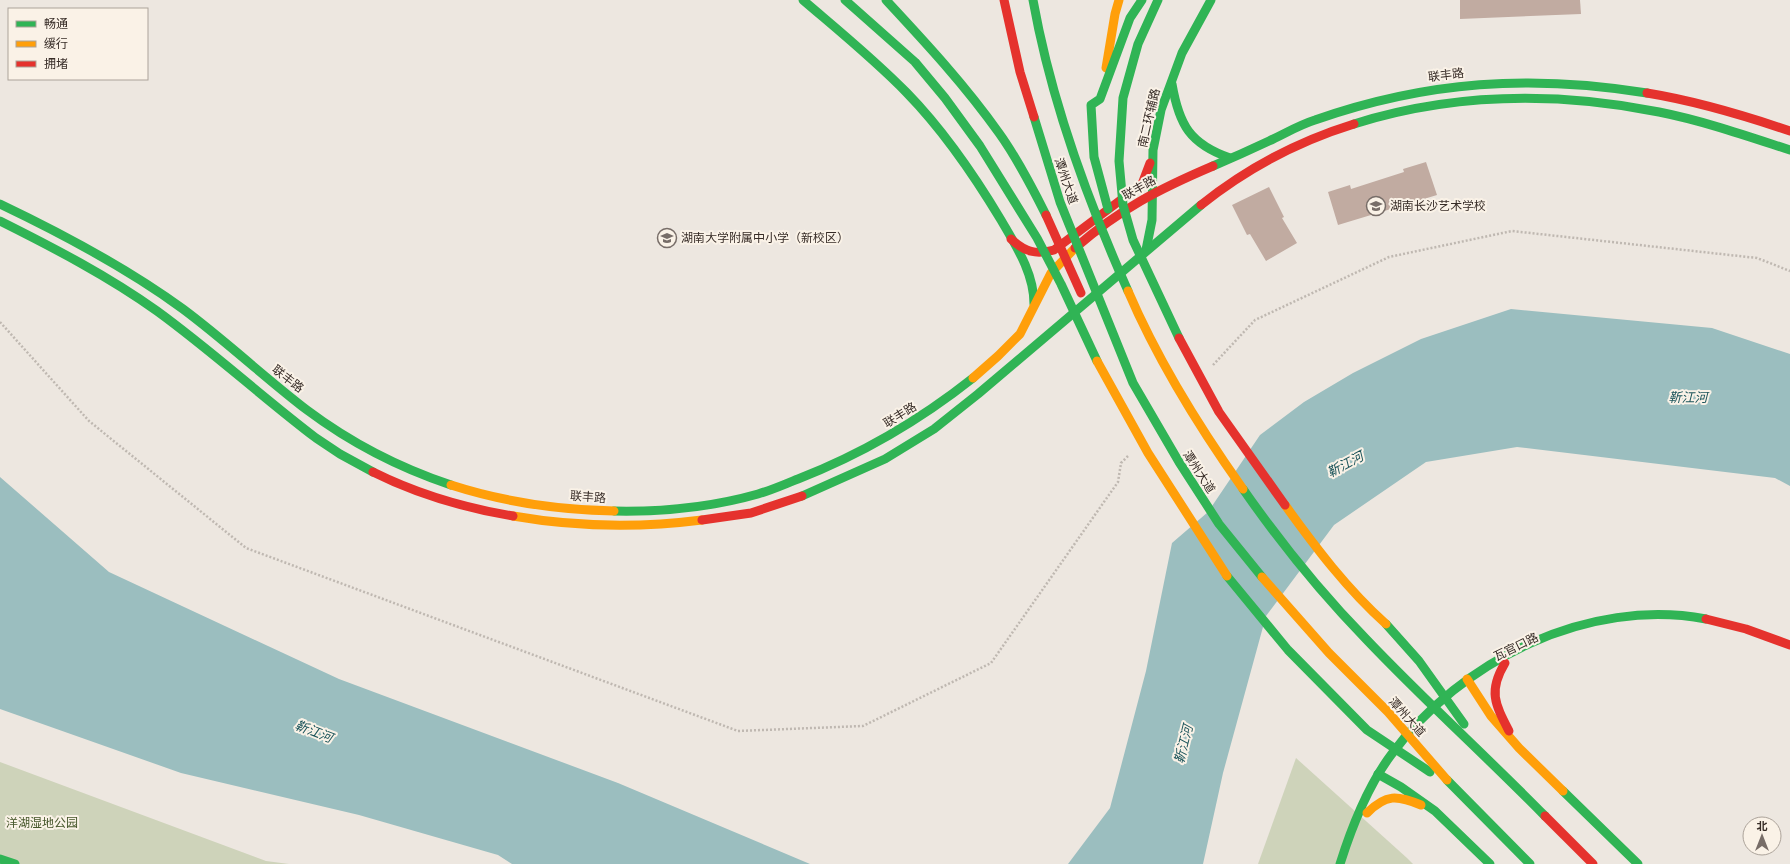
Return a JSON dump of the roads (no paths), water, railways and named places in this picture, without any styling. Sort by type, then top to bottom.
[{"type":"main road","points":[[803,0],[878,65],[922,109],[982,188],[1031,280],[1035,296],[1033,311]]},
{"type":"main road","points":[[845,0],[915,62],[945,98],[980,146],[1037,238],[1061,284],[1096,359],[1148,453],[1223,571],[1288,650],[1366,730],[1452,786]]},
{"type":"main road","points":[[886,0],[937,55],[999,133],[1029,182],[1052,227],[1088,309]]},
{"type":"main road","name":"潭州大道","points":[[1004,0],[1020,72],[1060,202],[1133,383],[1162,436],[1198,493],[1250,564],[1329,653],[1388,712],[1452,786],[1530,864]]},
{"type":"main road","name":"潭州大道","points":[[1033,0],[1047,68],[1075,161],[1142,322],[1176,385],[1208,438],[1256,507],[1329,600],[1386,661],[1484,755]]},
{"type":"main road","points":[[1100,99],[1115,14],[1119,0]]},
{"type":"main road","points":[[1115,230],[1101,189],[1094,157],[1091,106],[1100,99],[1130,18],[1142,0]]},
{"type":"main road","points":[[1158,0],[1138,44],[1123,98],[1119,161],[1123,205],[1133,240],[1173,326],[1220,412]]},
{"type":"main road","name":"南二环辅路","points":[[1146,250],[1152,221],[1153,150],[1161,112],[1171,78],[1189,38],[1211,0]]},
{"type":"main road","points":[[1171,78],[1174,103],[1181,122],[1201,146],[1213,153],[1230,158]]},
{"type":"main road","name":"联丰路","points":[[0,204],[40,222],[145,283],[185,311],[291,398],[329,426],[366,448],[408,469],[451,485],[497,498],[546,506],[591,510],[643,511],[708,505],[756,495],[826,469],[876,444],[919,418],[957,390],[1013,342],[1027,324],[1049,275],[1059,263],[1118,214],[1152,193],[1322,118],[1389,98],[1426,90],[1461,85],[1541,82],[1592,85],[1645,91],[1721,108],[1790,131]]},
{"type":"main road","points":[[0,221],[65,255],[119,286],[150,306],[192,337],[275,406],[343,456],[396,483],[444,500],[500,514],[552,522],[609,526],[668,525],[747,514],[815,492],[882,460],[930,431],[975,397],[1190,212],[1260,164],[1331,129],[1384,114],[1429,104],[1474,99],[1543,96],[1640,108],[1716,126],[1790,150]]},
{"type":"main road","points":[[1011,240],[1020,249],[1030,252],[1043,253],[1054,250],[1142,184],[1149,169],[1153,150]]},
{"type":"main road","points":[[1128,258],[1134,273]]},
{"type":"main road","points":[[1176,352],[1321,555],[1361,602],[1392,630],[1419,661],[1441,690],[1484,755],[1594,864]]},
{"type":"main road","points":[[1118,380],[1148,453]]},
{"type":"main road","points":[[1347,864],[1353,845],[1382,776],[1399,745],[1430,711],[1470,683],[1494,661],[1549,636],[1609,619],[1632,616],[1670,615],[1701,618],[1739,626],[1790,645]]},
{"type":"main road","name":"瓦官口路","points":[[1436,720],[1459,699],[1470,683],[1506,663],[1539,648],[1616,625],[1646,623],[1688,625],[1733,632],[1790,651]]},
{"type":"main road","points":[[1506,663],[1496,678],[1493,688],[1497,706],[1519,748]]},
{"type":"main road","points":[[1470,683],[1491,716],[1519,748],[1638,864]]},
{"type":"main road","points":[[1340,864],[1348,836],[1362,802],[1382,776],[1420,738]]},
{"type":"main road","points":[[1382,776],[1401,787],[1435,811],[1490,864]]},
{"type":"main road","points":[[1367,813],[1378,802],[1391,796],[1402,798],[1435,811]]},
{"type":"main road","points":[[0,859],[15,864]]},
{"type":"water","name":"靳江河","points":[[1511,309],[1712,328],[1790,354],[1790,486],[1775,478],[1517,447],[1426,462],[1334,525],[1266,616],[1223,773],[1203,864],[1068,864],[1110,808],[1146,671],[1172,543],[1208,512],[1260,435],[1304,402],[1353,373],[1421,339]]},
{"type":"water","name":"靳江河","points":[[0,477],[109,572],[339,679],[618,783],[810,864],[512,864],[498,855],[359,815],[181,773],[0,709]]},
{"type":"place","name":"湖南长沙艺术学校","points":[[1376,206]]},
{"type":"place","name":"湖南大学附属中小学（新校区）","points":[[667,238]]},
{"type":"park label","name":"洋湖湿地公园","points":[[42,823]]}]
